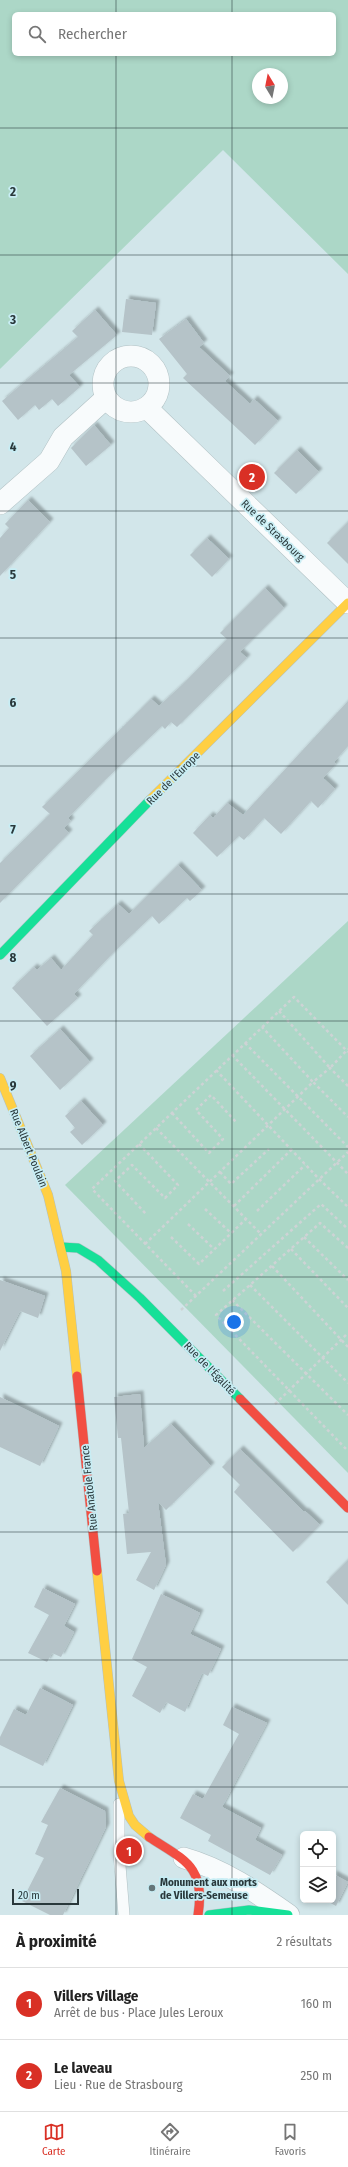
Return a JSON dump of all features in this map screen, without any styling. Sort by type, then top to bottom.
[{"type":"street","points":[[138,356],[153,366],[158,374],[158,393],[154,401],[147,408],[129,413],[116,408],[106,398],[103,380],[106,371],[111,364],[119,358],[138,356]]},
{"type":"street","points":[[0,504],[49,460],[63,437],[106,398]]},
{"type":"street","name":"Rue de Strasbourg","points":[[147,408],[348,603]]},
{"type":"street","name":"Rue de l'Europe","points":[[0,955],[173,778],[348,603]]},
{"type":"street","name":"Rue Albert Poulain","points":[[0,1078],[48,1195]]},
{"type":"street","name":"Rue Anatole France","points":[[48,1195],[61,1247],[67,1279],[120,1781],[124,1804],[134,1824],[152,1841],[184,1858]]},
{"type":"street","name":"Rue de l'Égalité","points":[[61,1247],[78,1248],[98,1260],[167,1324],[348,1508]]},
{"type":"street","points":[[184,1858],[197,1878],[200,1889],[198,1915]]},
{"type":"street","points":[[184,1858],[207,1865],[258,1893],[289,1915]]},
{"type":"street","points":[[209,1915],[232,1910],[258,1909],[289,1915]]},
{"type":"lane","points":[[120,1781],[118,1824],[124,1915]]},
{"type":"path","points":[[145,1244],[313,1082],[348,1051],[294,997],[92,1189],[145,1244],[196,1296]]},
{"type":"path","points":[[279,1011],[348,1086]]},
{"type":"path","points":[[262,1027],[348,1117]]},
{"type":"path","points":[[245,1043],[348,1147]]},
{"type":"path","points":[[232,1055],[348,1174]]},
{"type":"path","points":[[216,1070],[305,1165],[348,1207]]},
{"type":"path","points":[[172,1113],[209,1153],[223,1139],[196,1110],[211,1095],[237,1123]]},
{"type":"path","points":[[156,1128],[261,1234]]},
{"type":"path","points":[[139,1144],[178,1185],[165,1198],[132,1165],[115,1181],[147,1215]]},
{"type":"path","points":[[220,1172],[231,1184],[269,1149]]},
{"type":"path","points":[[234,1206],[291,1150]]},
{"type":"path","points":[[167,1324],[348,1152]]},
{"type":"path","points":[[257,1211],[305,1165]]},
{"type":"path","points":[[223,1291],[321,1204],[348,1229]]},
{"type":"path","points":[[205,1209],[231,1233]]},
{"type":"path","points":[[171,1237],[198,1264],[246,1219]]},
{"type":"path","points":[[348,1248],[320,1223],[216,1315],[348,1451]]},
{"type":"path","points":[[188,1224],[214,1249]]},
{"type":"path","points":[[304,1237],[348,1280]]},
{"type":"path","points":[[291,1249],[348,1308]]},
{"type":"path","points":[[272,1266],[348,1347]]},
{"type":"path","points":[[250,1285],[348,1383]]},
{"type":"path","points":[[232,1300],[348,1415]]},
{"type":"path","points":[[288,1390],[348,1333]]},
{"type":"green space","points":[[0,0],[348,0],[348,274],[223,150],[0,369]]},
{"type":"green space","points":[[348,921],[348,1473],[65,1185]]},
{"type":"building","points":[[126,299],[156,303],[152,335],[122,332]]},
{"type":"building","points":[[95,310],[117,335],[69,375],[80,387],[58,406],[52,399],[39,410],[35,405],[18,420],[2,401],[78,337],[72,331]]},
{"type":"building","points":[[186,319],[204,343],[199,347],[230,376],[225,381],[250,404],[254,399],[278,421],[255,445],[183,378],[187,374],[159,339]]},
{"type":"building","points":[[94,425],[111,445],[86,466],[71,448]]},
{"type":"building","points":[[297,450],[319,472],[296,494],[274,473]]},
{"type":"building","points":[[28,500],[50,522],[0,576],[0,538],[9,528],[5,524]]},
{"type":"building","points":[[348,522],[348,564],[327,543]]},
{"type":"building","points":[[207,538],[229,559],[212,577],[190,555]]},
{"type":"building","points":[[265,588],[284,608],[240,652],[247,658],[177,727],[171,722],[165,729],[162,726],[103,782],[68,818],[71,821],[64,828],[69,833],[0,903],[0,863],[50,814],[42,807],[151,699],[159,706],[182,685],[227,639],[220,633]]},
{"type":"building","points":[[348,701],[348,746],[334,762],[336,764],[323,778],[335,789],[318,808],[311,801],[281,834],[264,818],[244,840],[239,836],[217,857],[193,833],[210,815],[213,818],[227,803],[243,815]]},
{"type":"building","points":[[178,865],[202,890],[190,901],[187,898],[159,924],[152,916],[113,953],[74,994],[78,998],[47,1026],[12,988],[34,967],[37,970],[51,958],[61,970],[93,935],[89,931],[118,904],[129,914]]},
{"type":"building","points":[[60,1029],[90,1062],[60,1090],[30,1056]]},
{"type":"building","points":[[81,1101],[103,1125],[82,1145],[70,1132],[75,1128],[65,1116]]},
{"type":"building","points":[[0,1280],[45,1296],[38,1318],[20,1311],[0,1351]]},
{"type":"building","points":[[140,1394],[144,1448],[171,1424],[211,1466],[166,1510],[158,1502],[166,1565],[154,1590],[136,1580],[151,1552],[127,1554],[123,1514],[129,1513],[121,1438],[118,1438],[114,1397]]},
{"type":"building","points":[[0,1397],[59,1426],[40,1466],[0,1447]]},
{"type":"building","points":[[240,1449],[304,1512],[305,1511],[320,1525],[293,1552],[234,1492],[240,1485],[222,1467]]},
{"type":"building","points":[[348,1560],[348,1605],[326,1582]]},
{"type":"building","points":[[43,1588],[75,1604],[64,1626],[74,1632],[61,1657],[52,1653],[47,1662],[28,1653],[49,1615],[34,1607]]},
{"type":"building","points":[[161,1594],[200,1613],[190,1634],[221,1649],[208,1676],[202,1673],[185,1712],[166,1702],[160,1713],[132,1696],[147,1667],[132,1659]]},
{"type":"building","points":[[40,1688],[73,1705],[43,1766],[0,1745],[0,1737],[14,1709],[26,1715]]},
{"type":"building","points":[[232,1707],[267,1723],[222,1807],[261,1828],[255,1840],[282,1855],[270,1875],[208,1841],[211,1835],[180,1818],[193,1794],[203,1799],[239,1734],[223,1725]]},
{"type":"building","points":[[60,1788],[105,1811],[106,1827],[63,1915],[50,1915],[22,1901],[44,1858],[35,1854],[48,1825],[41,1822]]},
{"type":"building","points":[[336,1876],[348,1882],[336,1906],[330,1903],[336,1903]]},
{"type":"traffic: fast","points":[[0,955],[150,800]]},
{"type":"traffic: fast","points":[[61,1247],[78,1248],[98,1260],[140,1298],[240,1399]]},
{"type":"traffic: fast","points":[[209,1915],[249,1910],[288,1915]]},
{"type":"traffic: slow","points":[[150,800],[348,603]]},
{"type":"traffic: slow","points":[[0,1078],[48,1195],[66,1271],[77,1376]]},
{"type":"traffic: slow","points":[[97,1571],[119,1781],[129,1816],[135,1825],[149,1837]]},
{"type":"traffic: jam","points":[[77,1376],[97,1571]]},
{"type":"traffic: jam","points":[[240,1399],[348,1508]]},
{"type":"traffic: jam","points":[[149,1837],[173,1852],[190,1866],[199,1885],[200,1899],[198,1915]]},
{"type":"place","name":"Le laveau","points":[[252,477]]},
{"type":"place","name":"Villers Village","points":[[129,1851]]},
{"type":"place","name":"Monument aux morts de Villers-Semeuse","points":[[152,1888]]}]
